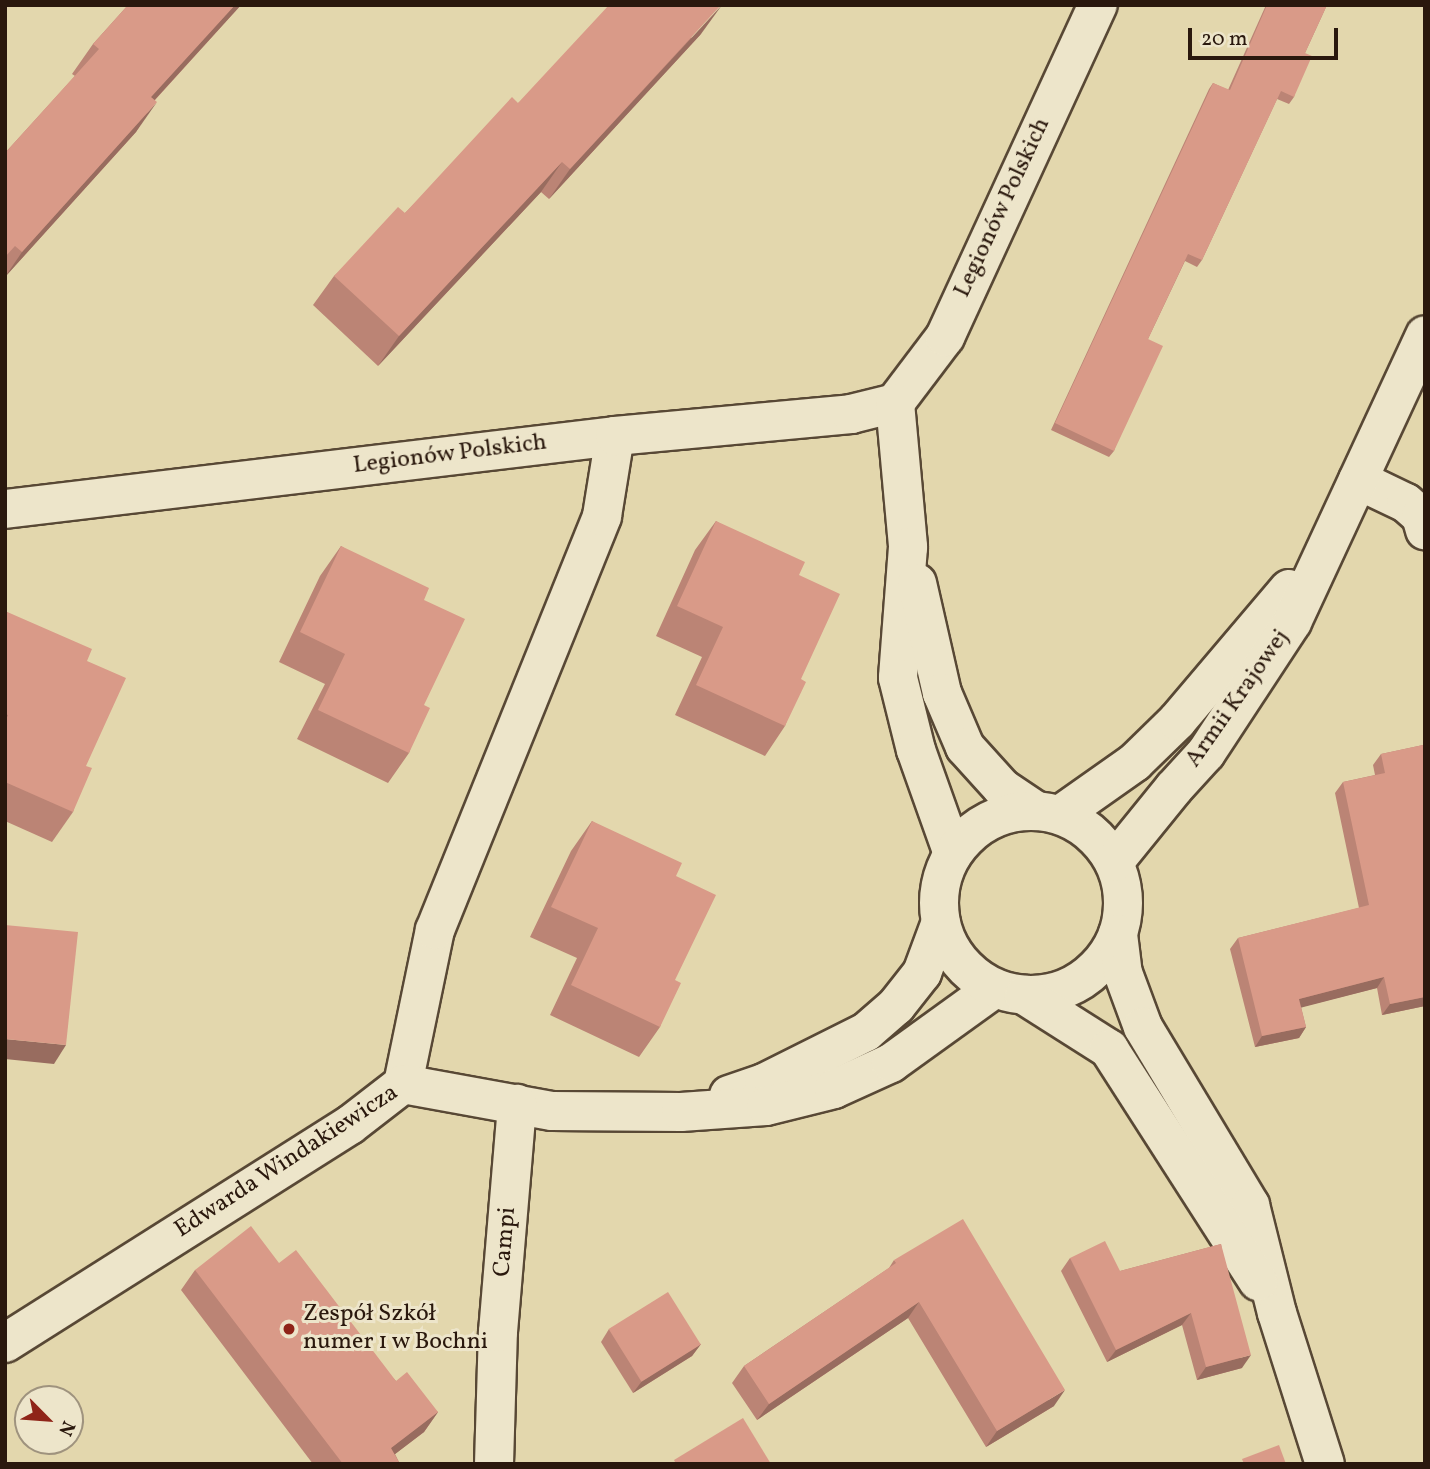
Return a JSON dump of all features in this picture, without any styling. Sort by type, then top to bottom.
[{"type":"street","name":"Legionów Polskich","points":[[5,509],[615,436],[851,414],[895,402],[945,337],[1098,5]]},
{"type":"street","name":"Armii Krajowej","points":[[1114,862],[1206,753],[1292,622],[1336,521],[1358,480],[1425,335]]},
{"type":"street","points":[[895,402],[908,547],[942,693],[965,747],[1002,788],[1047,813],[1082,825],[1100,842],[1114,862],[1122,885],[1123,910],[1118,934],[1107,955],[1091,973],[1071,986],[1048,993],[1010,991]]},
{"type":"street","points":[[403,1084],[435,930],[602,516],[615,436]]},
{"type":"street","points":[[1358,480],[1406,503],[1421,516],[1425,530]]},
{"type":"street","name":"Armii Krajowej","points":[[1047,813],[1135,762],[1177,722],[1292,585],[1336,521]]},
{"type":"street","points":[[908,547],[898,678],[916,750],[953,854]]},
{"type":"street","points":[[1047,813],[1010,813],[988,821],[968,835],[953,854],[943,876],[939,899],[941,922],[952,950],[970,972],[1010,991],[1109,1049],[1216,1211],[1277,1313]]},
{"type":"street","name":"Edwarda Windakiewicza","points":[[681,1112],[764,1083],[866,1032],[896,1006],[922,973],[941,922]]},
{"type":"street","points":[[1118,934],[1123,974],[1143,1027],[1251,1205],[1277,1313],[1325,1464]]},
{"type":"street","name":"Edwarda Windakiewicza","points":[[5,1343],[350,1125],[403,1084],[552,1111],[681,1112],[766,1106],[834,1089],[913,1050],[1010,991]]},
{"type":"street","name":"Campi","points":[[494,1464],[498,1332],[517,1104]]},
{"type":"building","points":[[128,5],[235,5],[151,97],[157,102],[22,252],[15,246],[5,257],[5,153],[99,49],[93,44]]},
{"type":"building","points":[[609,5],[721,5],[570,169],[562,162],[399,336],[334,276],[398,207],[405,213],[512,97],[518,103]]},
{"type":"building","points":[[1267,5],[1327,5],[1305,53],[1312,56],[1294,97],[1281,91],[1202,260],[1188,254],[1148,339],[1163,346],[1114,451],[1055,423],[1213,83],[1230,90]]},
{"type":"building","points":[[716,521],[805,562],[799,575],[840,594],[801,679],[806,682],[785,726],[696,685],[723,627],[677,606]]},
{"type":"building","points":[[341,546],[429,588],[424,600],[465,619],[424,705],[430,708],[409,753],[318,710],[345,654],[300,632]]},
{"type":"building","points":[[5,611],[92,649],[87,661],[126,678],[86,766],[92,768],[73,812],[5,782],[5,722],[8,715],[5,714]]},
{"type":"building","points":[[1423,745],[1425,997],[1390,1004],[1384,977],[1299,999],[1306,1027],[1262,1036],[1238,938],[1369,905],[1343,782],[1385,773],[1381,754]]},
{"type":"building","points":[[592,821],[682,863],[676,876],[716,895],[675,980],[681,983],[660,1027],[571,985],[598,928],[551,907]]},
{"type":"building","points":[[5,925],[78,932],[66,1045],[5,1039]]},
{"type":"building","points":[[963,1219],[1065,1390],[997,1431],[919,1302],[769,1404],[744,1366],[896,1263],[894,1260]]},
{"type":"building","points":[[251,1226],[279,1263],[296,1250],[396,1381],[407,1372],[438,1412],[391,1448],[400,1464],[343,1464],[195,1270]]},
{"type":"building","points":[[1105,1241],[1120,1271],[1221,1244],[1251,1355],[1206,1367],[1191,1313],[1116,1350],[1070,1258]]},
{"type":"building","points":[[668,1292],[701,1345],[641,1382],[609,1329]]},
{"type":"building","points":[[743,1418],[771,1464],[676,1464],[674,1460]]},
{"type":"building","points":[[1279,1445],[1286,1464],[1244,1464],[1242,1459]]},
{"type":"place","name":"Zespół Szkół numer 1 w Bochni","points":[[289,1329]]}]
